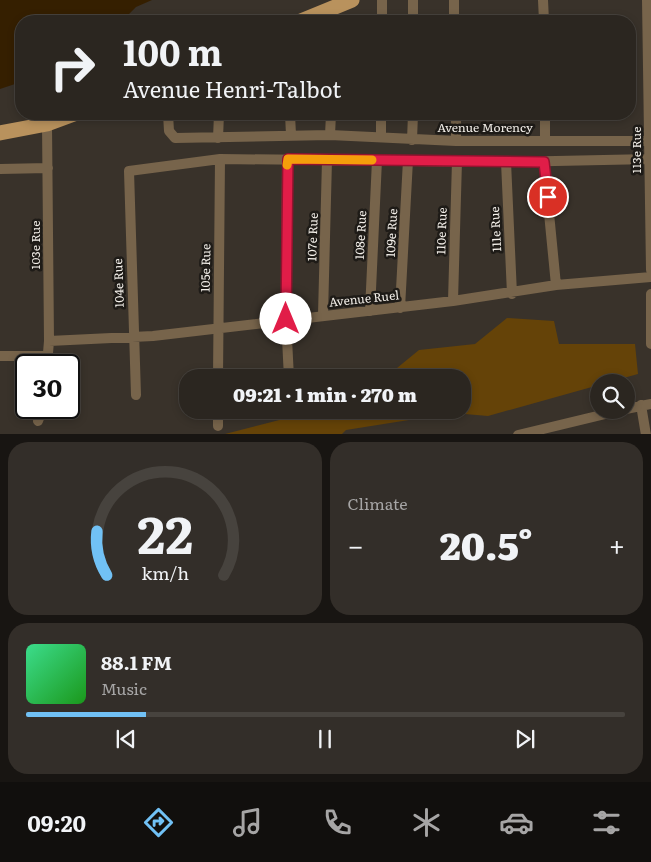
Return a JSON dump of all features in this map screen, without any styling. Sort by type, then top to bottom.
[{"type":"main road","points":[[332,15],[352,0]]},
{"type":"main road","points":[[0,133],[47,124],[58,120]]},
{"type":"street","points":[[382,0],[382,15]]},
{"type":"street","points":[[413,0],[413,15]]},
{"type":"street","points":[[454,0],[454,15]]},
{"type":"street","points":[[543,0],[544,15]]},
{"type":"street","name":"113e Rue","points":[[647,0],[651,270]]},
{"type":"street","name":"Avenue Morency","points":[[169,120],[171,135],[175,138],[330,135],[456,141],[650,141]]},
{"type":"street","points":[[218,138],[219,120]]},
{"type":"street","points":[[290,120],[291,135]]},
{"type":"street","points":[[330,135],[331,120]]},
{"type":"street","points":[[381,120],[381,137]]},
{"type":"street","points":[[412,140],[413,120]]},
{"type":"street","points":[[456,120],[456,141]]},
{"type":"street","points":[[545,120],[545,140]]},
{"type":"street","name":"103e Rue","points":[[47,124],[48,354]]},
{"type":"street","points":[[220,159],[544,162],[650,159]]},
{"type":"street","name":"104e Rue","points":[[136,395],[128,171],[220,159]]},
{"type":"street","name":"105e Rue","points":[[218,369],[220,159]]},
{"type":"street","points":[[288,159],[286,319],[288,369]]},
{"type":"street","name":"107e Rue","points":[[323,315],[327,160]]},
{"type":"street","name":"108e Rue","points":[[370,311],[377,160]]},
{"type":"street","name":"109e Rue","points":[[400,308],[408,160]]},
{"type":"street","name":"110e Rue","points":[[453,302],[457,161]]},
{"type":"street","name":"111e Rue","points":[[506,162],[512,294]]},
{"type":"street","points":[[544,162],[556,284]]},
{"type":"street","points":[[0,169],[48,168]]},
{"type":"street","name":"Avenue Ruel","points":[[49,341],[133,337],[453,302],[512,294],[556,284],[651,277]]},
{"type":"street","points":[[651,294],[651,344]]},
{"type":"street","points":[[0,356],[15,358]]},
{"type":"street","points":[[646,404],[646,434]]},
{"type":"street","points":[[518,434],[590,417]]},
{"type":"street","points":[[218,419],[218,426]]},
{"type":"shaded area","points":[[0,0],[152,0],[136,7],[128,15],[15,15],[15,84],[0,89]]},
{"type":"shaded area","points":[[507,318],[554,321],[559,344],[635,344],[638,374],[590,374],[590,388],[488,416],[471,415],[471,369],[396,369],[419,350],[475,344]]},
{"type":"shaded area","points":[[283,419],[415,419],[346,430],[342,434],[225,434]]},
{"type":"slow traffic","points":[[287,165],[288,159],[372,160]]},
{"type":"route","points":[[286,319],[288,159],[544,162],[548,197]]}]
